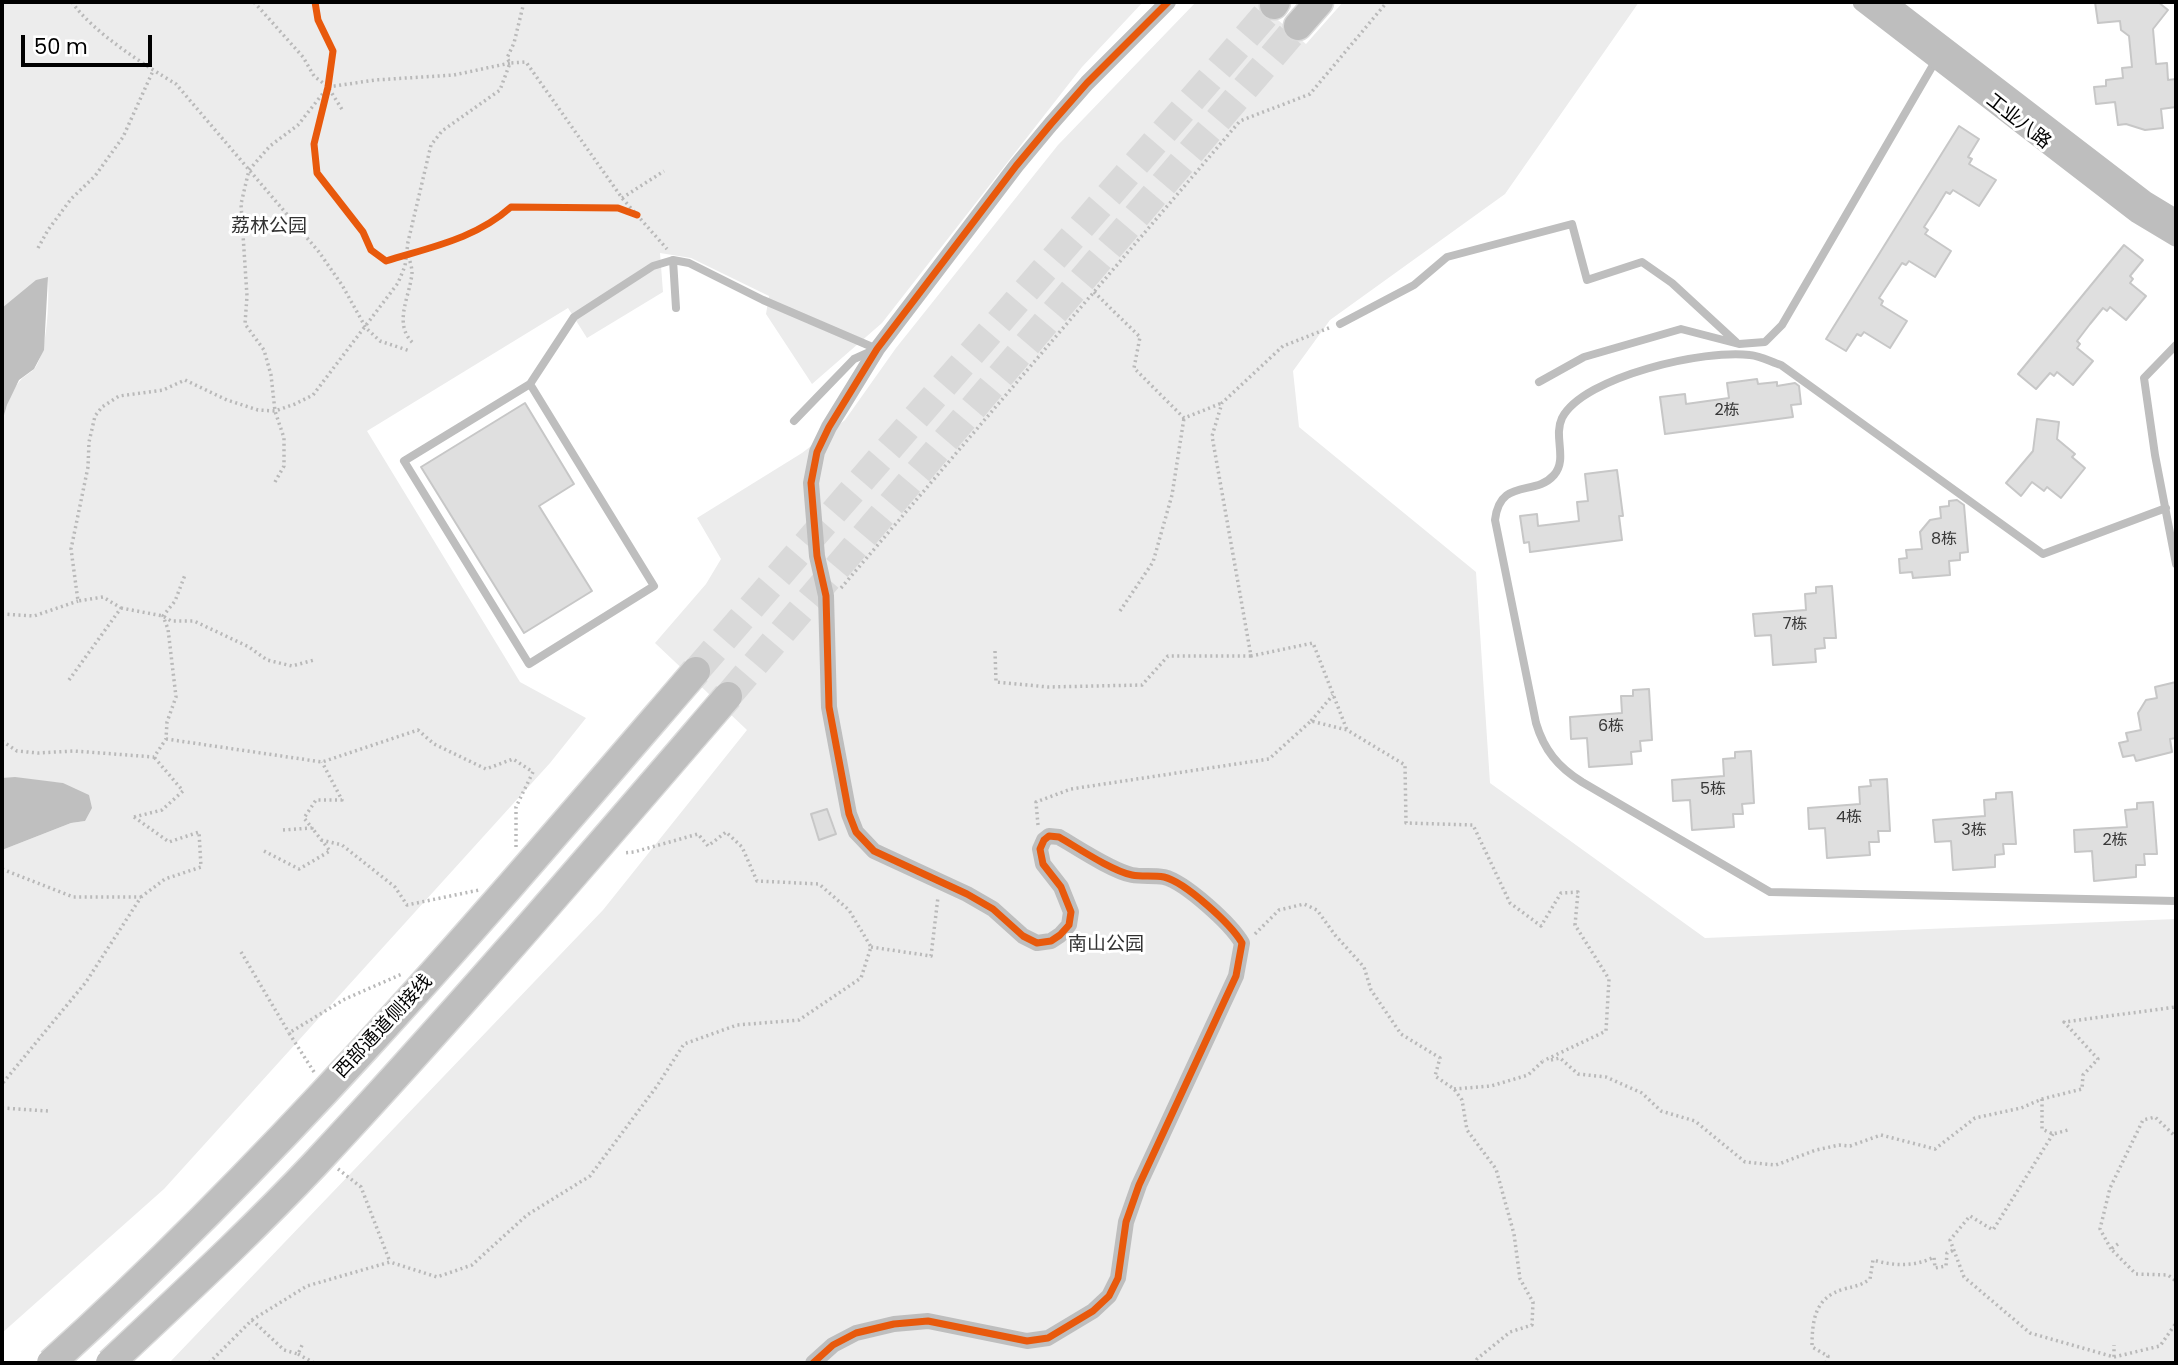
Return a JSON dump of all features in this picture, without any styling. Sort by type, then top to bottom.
[{"type":"highway","points":[[1298,26],[1319,2]]},
{"type":"highway","name":"西部通道侧接线","points":[[51,1363],[168,1253],[397,1016],[696,671]]},
{"type":"highway","name":"西部通道侧接线","points":[[110,1363],[313,1166],[543,910],[728,696]]},
{"type":"street","points":[[813,1363],[833,1345],[856,1333],[894,1324],[928,1321],[1027,1341],[1048,1338],[1093,1311],[1109,1296],[1118,1278],[1126,1222],[1139,1185],[1236,976],[1242,943],[1223,918],[1168,878],[1131,875],[1059,837],[1049,836],[1040,849],[1043,864],[1061,887],[1072,912],[1069,925],[1060,935],[1051,941],[1037,943],[993,909],[874,851],[856,832],[849,814],[829,707],[826,606],[817,556],[811,483],[817,452],[829,426],[877,349],[1051,124],[1087,83],[1168,2]]},
{"type":"street","name":"工业八路","points":[[1862,2],[1940,52],[2145,200],[2176,219]]},
{"type":"street","name":"工业八路","points":[[1887,2],[1940,52],[2136,213],[2176,237]]},
{"type":"lane","points":[[1539,382],[1584,357],[1681,329],[1739,344],[1765,342],[1782,325],[1940,52]]},
{"type":"lane","points":[[1340,324],[1414,285],[1447,257],[1572,224],[1587,280],[1642,262],[1672,283],[1739,344]]},
{"type":"lane","points":[[530,384],[654,586],[529,664],[404,461],[530,384],[574,317],[653,266],[673,260],[689,263],[764,300],[877,349]]},
{"type":"lane","points":[[673,260],[676,308]]},
{"type":"lane","points":[[2176,345],[2144,378],[2176,564]]},
{"type":"lane","points":[[794,421],[854,359],[877,349]]},
{"type":"lane","points":[[2166,508],[2043,554],[1781,365],[1752,355],[1728,355],[1681,360],[1647,369],[1614,382],[1572,405],[1562,419],[1558,435],[1560,464],[1555,475],[1546,482],[1510,492],[1499,505],[1495,520],[1536,723],[1548,751],[1568,774],[1770,892],[2176,901]]},
{"type":"path","points":[[72,2],[95,27],[153,71],[176,84],[319,252],[342,285],[366,328],[380,341],[410,351]]},
{"type":"path","points":[[254,2],[303,57],[314,76],[328,87],[343,111]]},
{"type":"path","points":[[510,63],[507,58],[514,43],[524,2]]},
{"type":"path","points":[[826,606],[1240,121],[1310,94],[1387,2]]},
{"type":"path","points":[[275,482],[284,466],[284,438],[275,411],[271,375],[264,350],[245,324],[247,296],[241,204],[248,170],[270,146],[298,125],[328,87],[375,80],[454,75],[526,62],[622,198],[665,244],[673,260]]},
{"type":"path","points":[[414,344],[407,338],[403,328],[403,310],[412,271],[408,242],[431,145],[442,131],[500,89],[510,63]]},
{"type":"path","points":[[38,248],[71,199],[95,176],[123,137],[153,71]]},
{"type":"path","points":[[322,110],[330,75]]},
{"type":"path","points":[[622,198],[664,171]]},
{"type":"path","points":[[618,208],[637,215]]},
{"type":"path","points":[[397,257],[419,251]]},
{"type":"path","points":[[78,601],[71,549],[88,467],[89,442],[95,416],[102,407],[119,396],[163,390],[185,380],[228,400],[258,410],[275,411],[313,395],[398,283],[408,254]]},
{"type":"path","points":[[1094,292],[1140,337],[1134,368],[1184,418]]},
{"type":"path","points":[[1184,418],[1222,403],[1283,346],[1340,324]]},
{"type":"path","points":[[1222,403],[1212,436],[1251,656]]},
{"type":"path","points":[[1120,611],[1153,562],[1172,495],[1184,418]]},
{"type":"path","points":[[154,757],[166,739],[167,722],[176,697],[168,629],[163,616],[175,601],[185,575]]},
{"type":"path","points":[[2,614],[33,616],[78,601],[103,597],[121,608],[163,616],[171,621],[194,621],[220,631],[267,660],[292,666],[314,660]]},
{"type":"path","points":[[69,680],[121,608]]},
{"type":"path","points":[[995,652],[996,682],[1048,687],[1142,685],[1168,656],[1251,656],[1313,643],[1347,730]]},
{"type":"path","points":[[1040,849],[1036,802],[1071,789],[1269,760],[1311,721],[1333,695]]},
{"type":"path","points":[[1311,721],[1347,730],[1405,765],[1406,823],[1473,825],[1510,903],[1541,926],[1560,893],[1578,892],[1575,925],[1609,979],[1606,1031],[1543,1061],[1528,1075],[1491,1086],[1454,1089]]},
{"type":"path","points":[[166,739],[322,762],[418,730],[433,744],[486,769],[513,759],[533,772],[516,807],[516,851]]},
{"type":"path","points":[[2,741],[17,751],[74,751],[154,757],[183,791],[162,810],[134,817],[169,842],[199,832],[201,867],[165,879],[141,897],[86,982],[2,1084]]},
{"type":"path","points":[[264,851],[299,869],[330,851],[304,818],[316,800],[342,800],[322,762]]},
{"type":"path","points":[[283,830],[312,828]]},
{"type":"path","points":[[209,1363],[252,1320],[307,1286],[390,1262],[436,1277],[472,1265],[527,1215],[590,1176],[657,1086],[684,1044],[737,1025],[799,1020],[861,978],[871,947],[849,910],[819,884],[757,881],[742,847],[726,831],[708,846],[698,834],[634,852],[621,853]]},
{"type":"path","points":[[321,840],[342,845],[395,887],[407,905],[476,890],[488,891]]},
{"type":"path","points":[[2,869],[73,897],[141,897]]},
{"type":"path","points":[[871,947],[931,956],[940,883]]},
{"type":"path","points":[[1242,943],[1260,930],[1279,910],[1304,904],[1317,910],[1364,967],[1371,990],[1401,1034],[1440,1058],[1435,1076],[1454,1089],[1462,1100],[1467,1130],[1496,1169],[1514,1234],[1520,1279],[1533,1302],[1532,1325],[1510,1332],[1475,1363]]},
{"type":"path","points":[[241,952],[319,1079]]},
{"type":"path","points":[[289,1033],[345,999],[412,972]]},
{"type":"path","points":[[1543,1061],[1560,1058],[1578,1074],[1606,1077],[1630,1087],[1642,1093],[1661,1111],[1695,1121],[1745,1162],[1776,1165],[1815,1150],[1839,1145],[1850,1146],[1881,1135],[1935,1149],[1975,1118],[2021,1108],[2042,1099],[2082,1089],[2083,1075],[2098,1059],[2064,1021],[2176,1007]]},
{"type":"path","points":[[2042,1099],[2042,1129],[2053,1134],[2068,1130]]},
{"type":"path","points":[[2,1108],[48,1111]]},
{"type":"path","points":[[2176,1137],[2155,1117],[2143,1120],[2110,1188],[2100,1228],[2111,1249],[2136,1274],[2168,1275],[2176,1280]]},
{"type":"path","points":[[2053,1134],[1993,1230],[1970,1216],[1950,1240],[1964,1278],[2030,1333],[2114,1357],[2160,1346],[2176,1322]]},
{"type":"path","points":[[2123,1150],[2127,1157]]},
{"type":"path","points":[[332,1164],[361,1187],[390,1262]]},
{"type":"path","points":[[2111,1249],[2118,1244]]},
{"type":"path","points":[[1826,1363],[1828,1356],[1812,1347],[1812,1321],[1821,1300],[1843,1289],[1860,1287],[1870,1279],[1874,1260],[1897,1265],[1923,1263],[1934,1257],[1935,1268],[1946,1266],[1947,1253],[1954,1250]]},
{"type":"path","points":[[252,1320],[284,1350],[314,1363]]},
{"type":"path","points":[[298,1354],[303,1343]]},
{"type":"path","points":[[2114,1345],[2114,1357]]},
{"type":"green space","name":"荔林公园","points":[[2,2],[1143,2],[1082,67],[882,323],[812,384],[766,314],[769,296],[691,258],[660,253],[663,292],[587,338],[568,308],[367,431],[520,682],[586,718],[550,763],[164,1189],[2,1333],[2,850],[71,823],[85,821],[63,783],[2,778],[2,422],[16,386],[35,368],[43,349],[47,324],[48,278],[2,308]]},
{"type":"green space","name":"南山公园","points":[[1196,2],[1257,2],[1306,44],[1343,2],[1639,2],[1505,194],[1330,320],[1293,371],[1299,427],[1476,572],[1490,783],[1705,938],[2176,919],[2176,1363],[169,1363],[603,910],[747,730],[655,643],[706,584],[721,559],[697,518],[802,453],[845,420],[896,348],[1058,145]]},
{"type":"shaded area","points":[[48,277],[44,350],[34,369],[19,380],[2,422],[2,308],[36,280]]},
{"type":"shaded area","points":[[2,778],[63,783],[89,795],[92,808],[85,821],[71,823],[2,850]]},
{"type":"building","points":[[2095,2],[2158,2],[2168,10],[2153,29],[2156,64],[2167,63],[2168,80],[2176,79],[2176,107],[2161,109],[2163,128],[2145,130],[2126,124],[2118,125],[2115,102],[2096,104],[2094,87],[2106,86],[2106,80],[2123,78],[2122,68],[2132,67],[2129,36],[2121,30],[2120,21],[2098,23]]},
{"type":"building","points":[[1959,126],[1979,139],[1968,157],[1972,159],[1969,164],[1996,180],[1979,206],[1953,190],[1950,194],[1946,192],[1924,227],[1928,230],[1925,234],[1951,251],[1935,277],[1909,261],[1906,265],[1902,263],[1879,298],[1883,301],[1881,305],[1907,321],[1890,348],[1864,332],[1861,336],[1857,334],[1846,351],[1826,339]]},
{"type":"building","points":[[2124,245],[2143,260],[2130,276],[2133,279],[2130,283],[2146,296],[2126,320],[2110,307],[2107,311],[2103,308],[2077,341],[2080,344],[2077,348],[2093,361],[2073,385],[2057,372],[2054,376],[2050,373],[2036,389],[2018,374]]},
{"type":"building","points":[[1757,379],[1758,384],[1777,382],[1777,386],[1795,383],[1799,386],[1801,404],[1791,405],[1793,417],[1665,434],[1660,397],[1685,394],[1686,404],[1729,398],[1727,383]]},
{"type":"building","points":[[525,403],[574,484],[539,506],[592,591],[524,633],[421,467]]},
{"type":"building","points":[[2037,419],[2059,422],[2057,439],[2075,454],[2072,457],[2085,468],[2061,498],[2047,487],[2044,491],[2032,482],[2021,496],[2006,483],[2033,451]]},
{"type":"building","points":[[1617,470],[1623,516],[1619,516],[1622,540],[1530,552],[1529,542],[1524,543],[1520,516],[1537,514],[1538,526],[1579,521],[1577,502],[1588,501],[1585,474]]},
{"type":"building","points":[[1957,500],[1964,505],[1968,552],[1960,553],[1960,560],[1949,561],[1950,575],[1913,578],[1912,572],[1900,573],[1899,559],[1907,558],[1906,550],[1922,549],[1920,532],[1930,520],[1941,518],[1940,507],[1949,506],[1949,501]]},
{"type":"building","points":[[1832,586],[1836,638],[1824,638],[1825,648],[1815,649],[1816,662],[1773,665],[1771,635],[1755,636],[1753,614],[1806,610],[1805,594],[1816,593],[1816,587]]},
{"type":"building","points":[[2176,682],[2176,738],[2170,739],[2172,752],[2136,761],[2134,755],[2123,757],[2119,743],[2128,741],[2126,733],[2141,730],[2138,713],[2146,700],[2157,698],[2155,687]]},
{"type":"building","points":[[1649,689],[1652,740],[1640,741],[1641,751],[1631,752],[1632,764],[1589,767],[1587,738],[1571,739],[1570,717],[1622,713],[1621,696],[1633,696],[1633,690]]},
{"type":"building","points":[[1751,751],[1754,803],[1742,804],[1743,814],[1733,814],[1734,827],[1692,830],[1690,800],[1673,801],[1672,780],[1724,776],[1723,759],[1735,758],[1735,752]]},
{"type":"building","points":[[1887,779],[1890,831],[1878,831],[1879,842],[1869,842],[1870,855],[1827,858],[1825,828],[1809,829],[1808,808],[1860,804],[1859,787],[1871,786],[1870,780]]},
{"type":"building","points":[[2012,792],[2016,844],[2003,844],[2004,854],[1995,855],[1995,867],[1953,870],[1951,841],[1935,842],[1933,820],[1985,816],[1984,800],[1996,799],[1996,793]]},
{"type":"building","points":[[2153,802],[2157,854],[2144,854],[2145,865],[2136,865],[2136,877],[2094,881],[2092,851],[2075,852],[2074,830],[2127,827],[2125,810],[2137,809],[2137,803]]},
{"type":"building","points":[[827,809],[836,834],[819,840],[811,814]]},
{"type":"tunnel","points":[[696,671],[1274,5]]},
{"type":"tunnel","points":[[728,696],[1298,26]]},
{"type":"cycle path","points":[[315,2],[318,20],[333,51],[328,87],[314,144],[317,173],[363,232],[371,250],[386,261],[467,234],[483,227],[511,207],[618,208],[637,215]]},
{"type":"cycle path","points":[[813,1363],[833,1345],[856,1333],[894,1324],[928,1321],[1027,1341],[1048,1338],[1093,1311],[1109,1296],[1118,1278],[1126,1222],[1139,1185],[1236,976],[1242,943],[1207,905],[1173,880],[1132,875],[1115,869],[1059,837],[1049,836],[1040,849],[1043,864],[1061,887],[1071,912],[1069,925],[1060,935],[1051,941],[1037,943],[1023,936],[993,909],[967,894],[874,851],[856,832],[849,814],[829,707],[826,596],[817,556],[811,483],[817,452],[829,427],[877,349],[1051,124],[1087,83],[1168,2]]}]
